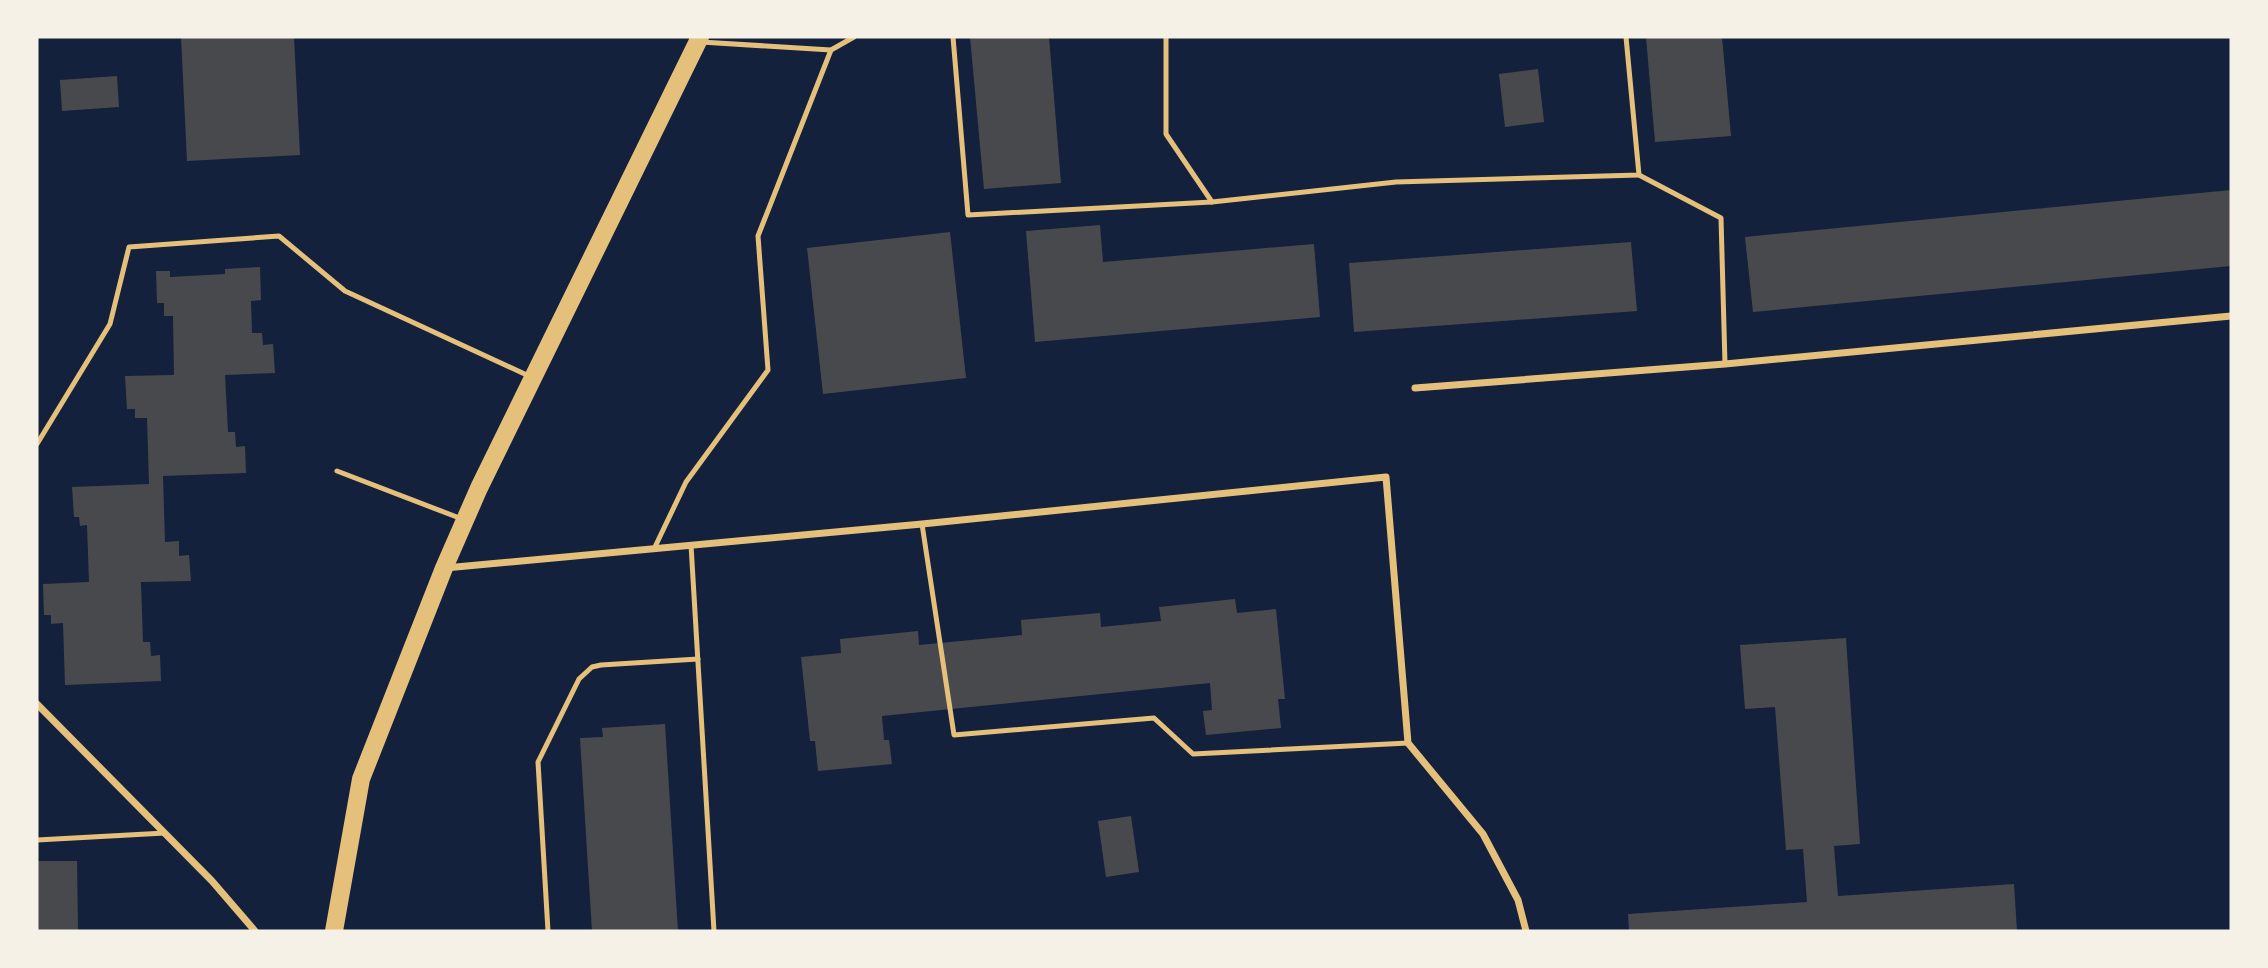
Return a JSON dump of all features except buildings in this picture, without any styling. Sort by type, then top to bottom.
[{"type":"main road","points":[[334,931],[361,779],[444,568],[533,378],[699,39]]},
{"type":"street","points":[[1415,388],[1725,364],[2231,316]]},
{"type":"street","points":[[444,568],[922,524],[1386,477],[1408,743],[1483,834],[1518,900],[1526,931]]},
{"type":"street","points":[[37,704],[212,881],[255,931]]},
{"type":"lane","points":[[699,39],[831,50],[854,37]]},
{"type":"lane","points":[[953,37],[968,215],[1212,202],[1396,182],[1639,175],[1721,218],[1725,364]]},
{"type":"lane","points":[[1166,37],[1166,134],[1212,202]]},
{"type":"lane","points":[[1626,37],[1639,175]]},
{"type":"lane","points":[[654,548],[686,481],[768,370],[758,236],[831,50]]},
{"type":"lane","points":[[37,444],[110,324],[129,247],[279,236],[345,291],[533,378]]},
{"type":"lane","points":[[337,471],[465,520]]},
{"type":"lane","points":[[922,524],[954,734],[1154,718],[1193,754],[1408,743]]},
{"type":"lane","points":[[691,545],[714,931]]},
{"type":"lane","points":[[548,931],[538,762],[579,679],[592,667],[601,665],[698,659]]},
{"type":"lane","points":[[37,840],[165,833]]}]
